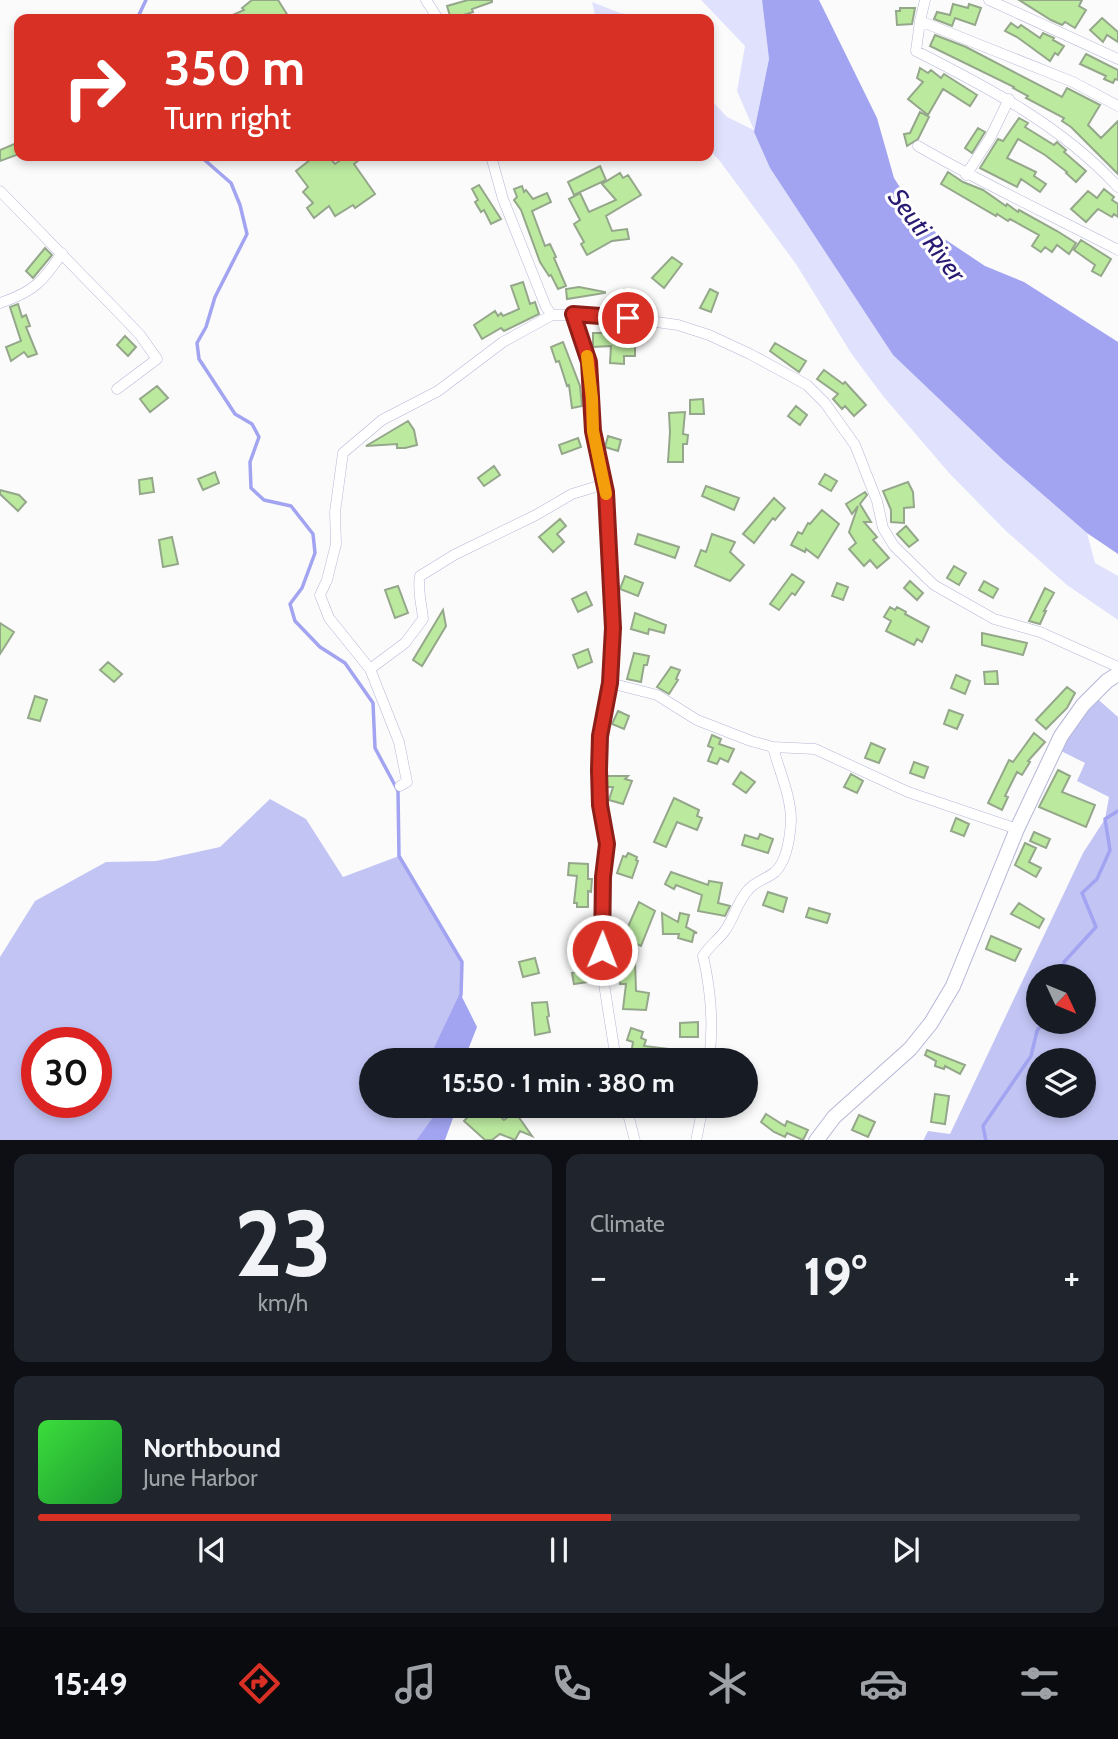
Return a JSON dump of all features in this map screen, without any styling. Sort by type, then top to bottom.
[{"type":"street","points":[[925,0],[916,51],[1009,99],[1045,123],[1097,164],[1118,187]]},
{"type":"street","points":[[989,0],[1118,59]]},
{"type":"street","points":[[920,21],[1073,82],[1118,106]]},
{"type":"street","points":[[966,175],[990,138],[1009,99]]},
{"type":"street","points":[[918,146],[966,175],[1118,250]]},
{"type":"street","points":[[492,161],[503,199],[546,307],[552,315]]},
{"type":"street","points":[[0,191],[140,335],[157,359],[117,389]]},
{"type":"street","points":[[0,303],[28,293],[45,279],[62,253]]},
{"type":"street","points":[[573,314],[589,362],[593,431],[605,484],[613,628],[610,683],[600,736],[599,770],[600,805],[607,844],[603,877],[603,973],[615,1048]]},
{"type":"street","points":[[400,786],[407,782],[399,742],[370,669],[329,618],[320,595],[327,580],[336,544],[335,512],[343,453],[382,421],[438,391],[503,342],[552,315],[649,320],[687,327],[750,354],[807,385],[825,403],[855,445],[877,501],[883,528],[894,545],[934,586],[994,619],[1040,632],[1118,667]]},
{"type":"street","points":[[370,669],[405,643],[423,620],[422,597],[418,584],[420,576],[454,555],[536,515],[572,494],[605,484]]},
{"type":"street","points":[[816,1140],[834,1117],[910,1049],[931,1023],[953,986],[1017,829],[1061,736],[1083,705],[1118,674]]},
{"type":"street","points":[[610,683],[657,695],[697,720],[751,741],[773,747],[815,749],[908,792],[1017,829]]},
{"type":"street","points":[[710,1048],[712,1021],[709,984],[703,957],[710,944],[723,935],[747,891],[775,872],[784,860],[791,822],[788,797],[773,747]]},
{"type":"street","points":[[629,1118],[635,1140]]},
{"type":"street","points":[[696,1140],[701,1118]]},
{"type":"shaded area","points":[[701,0],[762,0],[769,59],[754,132],[770,168],[893,355],[1003,460],[1087,533],[1095,563],[1118,576],[1118,620],[1067,585],[1006,531],[950,474],[883,396],[851,353],[796,264],[714,155],[714,103],[727,117],[754,130],[737,91],[745,46]]},
{"type":"shaded area","points":[[592,2],[626,14],[595,14]]},
{"type":"shaded area","points":[[1093,695],[1118,717],[1118,1140],[924,1140],[928,1131],[950,1134],[1026,973],[1026,1034],[1096,1034],[1096,964],[1030,964],[1083,853],[1105,819],[1109,797],[1077,781],[1085,763],[1055,748]]},
{"type":"shaded area","points":[[270,799],[306,819],[343,877],[399,856],[462,962],[460,997],[436,1048],[359,1048],[359,1118],[434,1118],[418,1140],[0,1140],[0,957],[35,901],[106,862],[156,861],[220,847]]},
{"type":"water","name":"Seuti River","points":[[762,0],[819,0],[877,118],[894,178],[914,209],[937,234],[985,266],[1024,282],[1118,342],[1118,554],[1087,533],[1003,460],[893,355],[770,168],[754,132],[769,59]]},
{"type":"water","points":[[461,995],[477,1027],[469,1048],[436,1048]]},
{"type":"water","points":[[453,1118],[445,1140],[418,1140],[434,1119]]},
{"type":"building","points":[[252,0],[278,0],[287,14],[235,14],[244,10],[242,8]]},
{"type":"building","points":[[468,0],[492,0],[467,14],[449,14],[447,6]]},
{"type":"building","points":[[1019,0],[1082,0],[1079,6],[1086,10],[1075,28],[1065,22],[1062,25],[1051,20]]},
{"type":"building","points":[[953,4],[968,8],[969,4],[981,8],[975,25],[955,18],[952,26],[934,19],[937,12],[950,15]]},
{"type":"building","points":[[900,8],[915,8],[912,24],[897,25],[896,11],[900,11]]},
{"type":"building","points":[[1102,18],[1118,32],[1118,42],[1107,35],[1103,42],[1090,30]]},
{"type":"building","points":[[1011,23],[1018,28],[1021,25],[1040,38],[1043,33],[1064,46],[1050,61],[1005,31]]},
{"type":"building","points":[[935,35],[966,47],[1062,97],[1067,88],[1100,105],[1088,125],[1101,138],[1118,121],[1118,174],[1062,121],[1064,118],[1026,98],[1028,96],[1014,87],[930,46]]},
{"type":"building","points":[[1086,54],[1118,70],[1118,80],[1115,79],[1113,83],[1104,79],[1106,76],[1080,64]]},
{"type":"building","points":[[920,68],[928,73],[931,70],[941,78],[944,74],[977,95],[970,106],[943,89],[928,115],[908,99],[923,82],[917,78]]},
{"type":"building","points":[[920,112],[929,117],[918,139],[907,146],[904,134],[910,133]]},
{"type":"building","points":[[1019,118],[1028,123],[1025,127],[1054,145],[1057,142],[1066,150],[1064,152],[1086,171],[1076,182],[1045,155],[1018,139],[1007,158],[1036,172],[1034,176],[1046,184],[1040,192],[1021,179],[1017,187],[980,168],[998,139],[1003,141]]},
{"type":"building","points":[[978,128],[985,132],[972,153],[965,148]]},
{"type":"building","points":[[14,144],[14,156],[0,161],[0,150]]},
{"type":"building","points":[[309,161],[332,161],[335,164],[339,161],[358,161],[354,164],[375,194],[355,208],[353,205],[335,216],[329,206],[314,218],[307,208],[313,203],[303,192],[308,187],[296,171]]},
{"type":"building","points":[[600,166],[606,180],[574,195],[568,182]]},
{"type":"building","points":[[948,172],[1076,243],[1069,254],[1057,245],[1052,252],[1045,247],[1041,252],[1032,246],[1039,235],[1010,219],[1008,221],[997,214],[996,216],[941,184]]},
{"type":"building","points":[[620,173],[623,178],[628,175],[641,195],[606,216],[612,231],[627,229],[629,239],[612,241],[587,255],[581,244],[584,242],[574,224],[580,220],[569,199],[580,193],[589,212],[616,200],[602,184]]},
{"type":"building","points":[[479,185],[501,219],[491,224],[484,210],[481,212],[475,202],[478,200],[472,189]]},
{"type":"building","points":[[522,186],[524,192],[526,190],[533,199],[547,193],[551,202],[532,211],[545,246],[550,244],[556,257],[554,258],[566,286],[558,289],[540,262],[521,210],[514,200],[517,197],[514,189]]},
{"type":"building","points":[[1104,189],[1118,204],[1118,217],[1114,214],[1112,217],[1098,209],[1086,222],[1071,209],[1088,191],[1097,198]]},
{"type":"building","points":[[1081,240],[1111,259],[1101,276],[1092,271],[1095,265],[1074,250]]},
{"type":"building","points":[[45,248],[52,255],[33,278],[26,271]]},
{"type":"building","points":[[672,257],[682,264],[664,288],[652,278]]},
{"type":"building","points":[[523,282],[530,304],[535,302],[539,314],[504,331],[501,328],[482,339],[474,325],[495,311],[498,316],[501,313],[503,316],[519,309],[511,286]]},
{"type":"building","points":[[579,287],[605,293],[567,299],[566,289]]},
{"type":"building","points":[[624,289],[634,290],[635,312],[613,308],[614,294],[623,295]]},
{"type":"building","points":[[710,289],[718,293],[711,312],[700,308]]},
{"type":"building","points":[[18,304],[22,317],[26,315],[30,326],[26,327],[37,354],[28,357],[24,352],[11,361],[6,347],[21,341],[10,307]]},
{"type":"building","points":[[603,323],[635,327],[635,356],[624,356],[624,364],[610,363],[611,346],[593,347],[593,333],[603,333]]},
{"type":"building","points":[[125,336],[136,347],[128,356],[117,345]]},
{"type":"building","points":[[563,342],[580,386],[582,406],[572,408],[569,385],[567,386],[551,347]]},
{"type":"building","points":[[775,343],[806,361],[799,372],[770,351]]},
{"type":"building","points":[[824,370],[843,384],[845,382],[866,405],[854,416],[845,406],[842,409],[833,399],[838,394],[817,379]]},
{"type":"building","points":[[157,386],[168,398],[150,412],[140,399]]},
{"type":"building","points":[[703,399],[704,414],[690,414],[690,400]]},
{"type":"building","points":[[796,406],[807,415],[800,425],[788,416]]},
{"type":"building","points":[[685,412],[683,434],[688,435],[687,444],[683,444],[683,462],[668,462],[669,413]]},
{"type":"building","points":[[408,421],[414,430],[417,445],[405,448],[397,448],[397,444],[366,446]]},
{"type":"building","points":[[608,436],[621,440],[618,451],[605,447]]},
{"type":"building","points":[[578,438],[581,447],[562,454],[559,445]]},
{"type":"building","points":[[494,466],[500,475],[484,486],[478,478]]},
{"type":"building","points":[[215,472],[219,483],[203,490],[198,479]]},
{"type":"building","points":[[825,474],[837,481],[831,491],[819,484]]},
{"type":"building","points":[[152,478],[154,492],[140,494],[139,480]]},
{"type":"building","points":[[908,482],[913,492],[914,507],[904,508],[904,523],[891,522],[891,510],[883,491]]},
{"type":"building","points":[[706,486],[739,498],[734,510],[702,496]]},
{"type":"building","points":[[0,490],[19,495],[26,502],[18,511],[0,494]]},
{"type":"building","points":[[865,492],[867,495],[860,504],[871,522],[864,522],[877,537],[873,540],[889,558],[877,568],[870,560],[864,566],[849,549],[856,543],[849,532],[858,506],[852,514],[846,504]]},
{"type":"building","points":[[774,498],[785,508],[775,520],[773,518],[754,543],[743,534]]},
{"type":"building","points":[[822,510],[839,524],[818,558],[806,549],[805,552],[791,545],[798,532],[802,534],[808,523]]},
{"type":"building","points":[[560,519],[566,526],[557,534],[564,542],[553,552],[539,537]]},
{"type":"building","points":[[906,526],[918,540],[909,547],[897,534]]},
{"type":"building","points":[[638,534],[679,547],[675,558],[635,544]]},
{"type":"building","points":[[712,534],[735,542],[730,552],[744,565],[730,581],[695,566],[701,550],[706,552]]},
{"type":"building","points":[[172,537],[178,564],[163,567],[159,540]]},
{"type":"building","points":[[954,566],[966,573],[959,585],[947,578]]},
{"type":"building","points":[[792,574],[804,582],[779,610],[770,604]]},
{"type":"building","points":[[625,576],[643,583],[638,596],[620,589]]},
{"type":"building","points":[[910,581],[923,593],[917,600],[904,588]]},
{"type":"building","points":[[984,581],[998,589],[993,598],[979,590]]},
{"type":"building","points":[[837,583],[848,587],[843,600],[832,596]]},
{"type":"building","points":[[398,586],[408,613],[395,618],[385,590]]},
{"type":"building","points":[[1045,588],[1054,593],[1040,624],[1029,621]]},
{"type":"building","points":[[586,592],[592,605],[578,612],[572,599]]},
{"type":"building","points":[[890,607],[895,610],[897,607],[929,627],[922,642],[917,639],[914,645],[886,631],[891,621],[884,617]]},
{"type":"building","points":[[443,610],[446,626],[422,666],[413,660]]},
{"type":"building","points":[[635,613],[666,625],[664,633],[649,629],[648,634],[631,629]]},
{"type":"building","points":[[0,623],[14,632],[0,654]]},
{"type":"building","points":[[982,633],[1027,643],[1023,655],[982,645]]},
{"type":"building","points":[[588,649],[592,662],[578,668],[573,655]]},
{"type":"building","points":[[634,653],[649,656],[647,665],[644,665],[641,682],[627,679]]},
{"type":"building","points":[[108,662],[122,674],[114,682],[100,670]]},
{"type":"building","points":[[671,667],[680,670],[676,679],[678,680],[669,694],[657,687]]},
{"type":"building","points":[[997,671],[998,684],[985,684],[984,672]]},
{"type":"building","points":[[956,675],[970,681],[965,694],[951,688]]},
{"type":"building","points":[[1067,687],[1075,693],[1067,708],[1046,729],[1036,720]]},
{"type":"building","points":[[35,696],[47,700],[40,721],[28,718]]},
{"type":"building","points":[[949,710],[963,715],[957,729],[944,724]]},
{"type":"building","points":[[618,711],[629,716],[624,729],[612,724]]},
{"type":"building","points":[[1034,733],[1045,742],[1028,761],[1030,762],[1022,775],[1017,772],[1005,796],[1008,797],[1002,810],[988,803],[1009,760],[1013,762]]},
{"type":"building","points":[[712,735],[721,739],[719,744],[734,749],[728,762],[720,758],[717,764],[708,761],[713,748],[708,746]]},
{"type":"building","points":[[871,743],[885,749],[879,763],[865,758]]},
{"type":"building","points":[[914,762],[928,767],[924,778],[910,773]]},
{"type":"building","points":[[1058,770],[1070,776],[1062,792],[1095,805],[1086,827],[1039,807]]},
{"type":"building","points":[[741,772],[755,782],[746,793],[733,784]]},
{"type":"building","points":[[851,774],[863,781],[857,793],[844,787]]},
{"type":"building","points":[[607,776],[628,776],[625,779],[632,781],[623,804],[609,800],[613,787],[607,787]]},
{"type":"building","points":[[674,798],[699,810],[697,816],[702,818],[697,830],[677,822],[666,847],[654,842]]},
{"type":"building","points":[[956,818],[969,824],[964,836],[951,831]]},
{"type":"building","points":[[1034,832],[1050,839],[1046,848],[1030,841]]},
{"type":"building","points":[[760,834],[773,839],[768,853],[742,845],[745,835],[758,839]]},
{"type":"building","points":[[1025,843],[1036,848],[1029,862],[1041,868],[1036,877],[1015,865]]},
{"type":"building","points":[[628,853],[637,857],[638,861],[632,878],[617,873],[623,856],[626,857]]},
{"type":"building","points":[[569,863],[588,864],[588,879],[592,879],[591,892],[588,891],[588,907],[577,907],[577,903],[574,903],[577,876],[568,875]]},
{"type":"building","points":[[671,872],[708,885],[709,881],[722,883],[718,903],[730,906],[725,916],[698,911],[702,895],[676,885],[674,889],[665,884]]},
{"type":"building","points":[[768,892],[787,898],[783,912],[763,905]]},
{"type":"building","points":[[639,902],[655,911],[641,946],[623,938]]},
{"type":"building","points":[[1019,903],[1044,919],[1039,928],[1011,914]]},
{"type":"building","points":[[809,908],[830,914],[827,923],[806,917]]},
{"type":"building","points":[[662,913],[678,922],[680,913],[689,915],[686,927],[697,933],[694,933],[692,942],[678,938],[679,934],[663,934]]},
{"type":"building","points":[[991,936],[1021,949],[1015,961],[986,949]]},
{"type":"building","points":[[578,953],[588,953],[590,979],[587,979],[588,982],[574,984],[572,973],[578,972]]},
{"type":"building","points":[[535,958],[539,973],[523,977],[519,962]]},
{"type":"building","points":[[622,958],[635,960],[636,991],[649,993],[646,1010],[623,1009],[626,984],[620,984]]},
{"type":"building","points":[[547,1002],[550,1032],[535,1035],[532,1003]]},
{"type":"building","points":[[698,1022],[698,1037],[680,1037],[680,1023]]},
{"type":"building","points":[[631,1028],[643,1032],[641,1038],[646,1040],[644,1046],[661,1048],[632,1048],[633,1042],[627,1040]]},
{"type":"building","points":[[927,1050],[965,1065],[960,1074],[945,1066],[944,1069],[935,1066],[936,1061],[925,1055]]},
{"type":"building","points":[[935,1094],[949,1096],[945,1124],[931,1122]]},
{"type":"building","points":[[766,1114],[785,1126],[787,1121],[808,1130],[803,1140],[787,1133],[785,1137],[774,1132],[761,1122]]},
{"type":"building","points":[[859,1115],[875,1122],[868,1137],[852,1130]]},
{"type":"building","points":[[467,1118],[519,1118],[532,1136],[520,1131],[515,1140],[500,1134],[492,1140],[485,1140],[464,1121]]},
{"type":"waterway","points":[[139,14],[146,0]]},
{"type":"waterway","points":[[206,161],[231,183],[247,234],[215,297],[206,327],[197,343],[199,359],[235,414],[252,424],[259,437],[250,462],[251,488],[264,500],[291,506],[313,534],[315,553],[302,588],[290,604],[295,621],[320,647],[345,663],[373,703],[375,748],[398,791],[399,856],[462,962],[461,995],[436,1048]]},
{"type":"waterway","points":[[1064,964],[1096,927],[1082,893],[1097,879],[1110,850],[1105,819],[1118,811]]},
{"type":"waterway","points":[[986,1140],[983,1126],[1031,1056],[1036,1034]]},
{"type":"waterway","points":[[419,1140],[434,1118]]},
{"type":"slow traffic","points":[[587,356],[593,431],[606,494]]},
{"type":"route","points":[[602,950],[603,877],[607,844],[600,805],[600,736],[610,683],[613,628],[606,492],[593,431],[589,362],[573,314],[628,318]]}]
